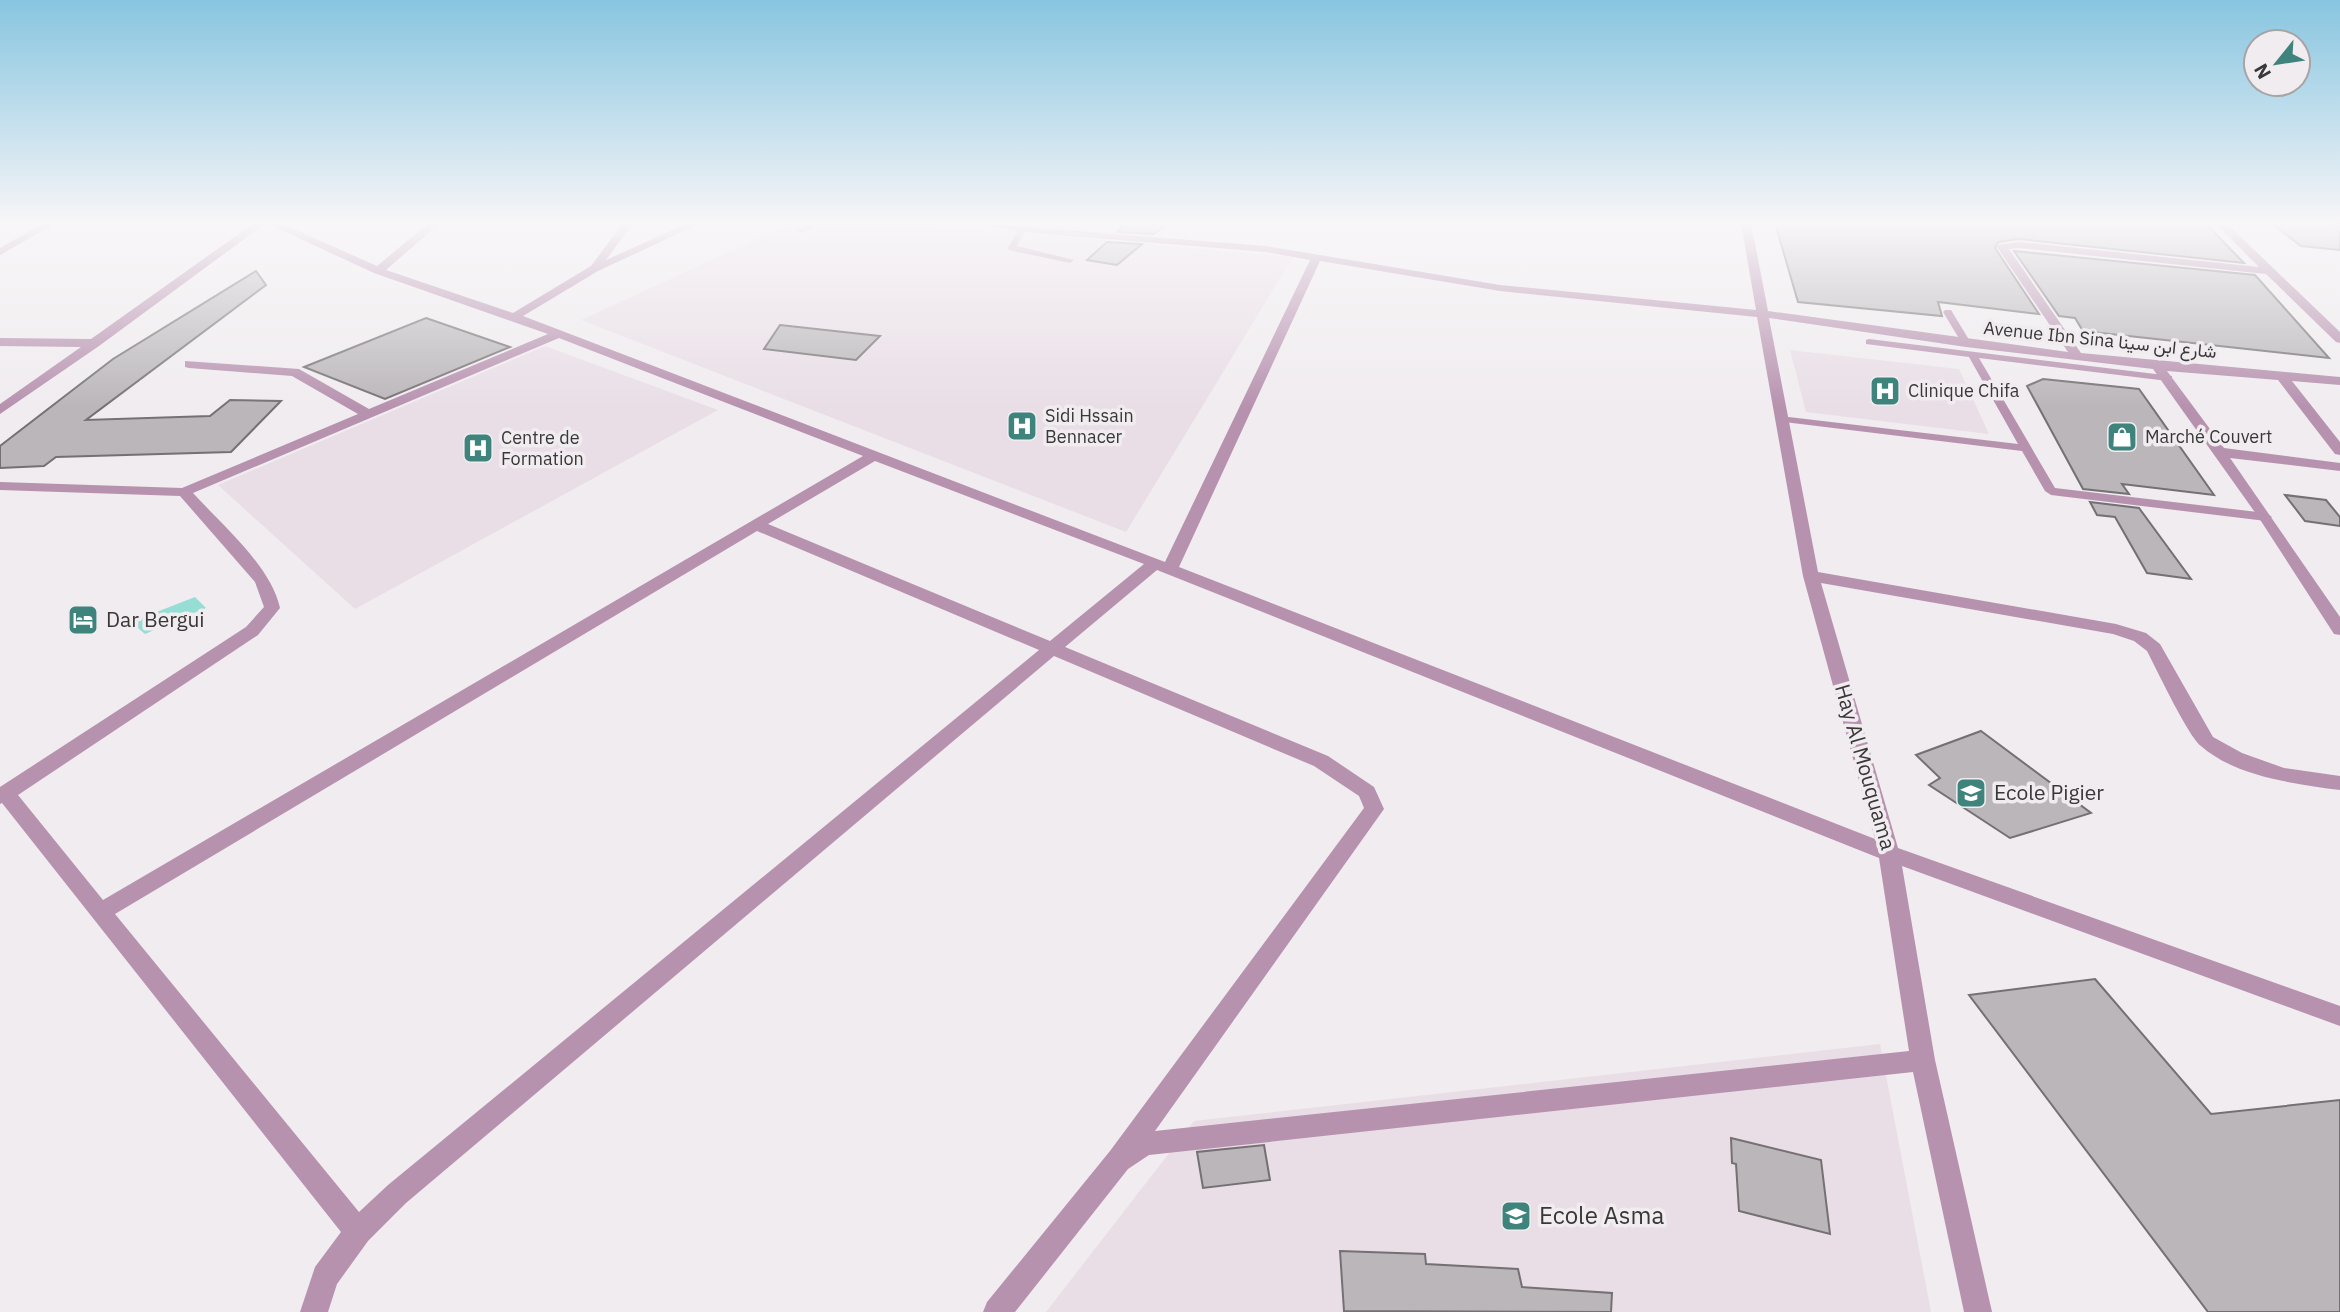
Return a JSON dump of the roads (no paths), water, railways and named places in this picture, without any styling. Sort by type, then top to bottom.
[{"type":"street","points":[[0,410],[176,284]]},
{"type":"street","points":[[416,284],[514,317],[1163,566],[1889,853],[2340,1016]]},
{"type":"street","points":[[514,317],[569,284]]},
{"type":"street","points":[[314,1312],[325,1277],[358,1232],[397,1194],[1052,649],[1163,566],[1303,284]]},
{"type":"street","name":"Avenue Ibn Sina شارع ابن سينا","points":[[1478,284],[1763,314],[1969,348],[2340,381]]},
{"type":"street","name":"Hay Al Mouquama","points":[[1757,284],[1780,419],[1811,576],[1889,853],[1923,1060],[1978,1312]]},
{"type":"street","points":[[2028,284],[2077,356]]},
{"type":"street","points":[[2283,284],[2340,340]]},
{"type":"street","points":[[0,485],[184,492],[559,334]]},
{"type":"street","points":[[0,342],[94,343]]},
{"type":"street","points":[[189,364],[295,372],[369,414]]},
{"type":"street","points":[[2157,366],[2266,516],[2340,630]]},
{"type":"street","points":[[2282,376],[2338,443]]},
{"type":"street","points":[[2219,452],[2340,467]]},
{"type":"street","points":[[100,912],[874,455]]},
{"type":"street","points":[[184,492],[262,580],[272,608],[252,631],[3,795],[358,1232]]},
{"type":"street","points":[[756,525],[1321,761],[1367,792],[1374,809],[1119,1160],[997,1312]]},
{"type":"street","points":[[1811,576],[2116,629],[2140,637],[2154,648],[2206,741],[2235,758],[2281,775],[2340,783]]},
{"type":"street","points":[[1119,1160],[1145,1144],[1923,1060]]},
{"type":"lane","points":[[1948,312],[2051,491],[2266,516]]},
{"type":"lane","points":[[1869,342],[1969,348],[2168,378]]},
{"type":"lane","points":[[1780,419],[2025,449]]},
{"type":"place","name":"Clinique Chifa","points":[[1885,391]]},
{"type":"place","name":"Sidi Hssain Bennacer","points":[[1022,426]]},
{"type":"place","name":"Marché Couvert","points":[[2122,437]]},
{"type":"place","name":"Centre de Formation","points":[[478,448]]},
{"type":"place","name":"Dar Bergui","points":[[83,620]]},
{"type":"place","name":"Ecole Pigier","points":[[1971,793]]},
{"type":"place","name":"Ecole Asma","points":[[1516,1216]]}]
